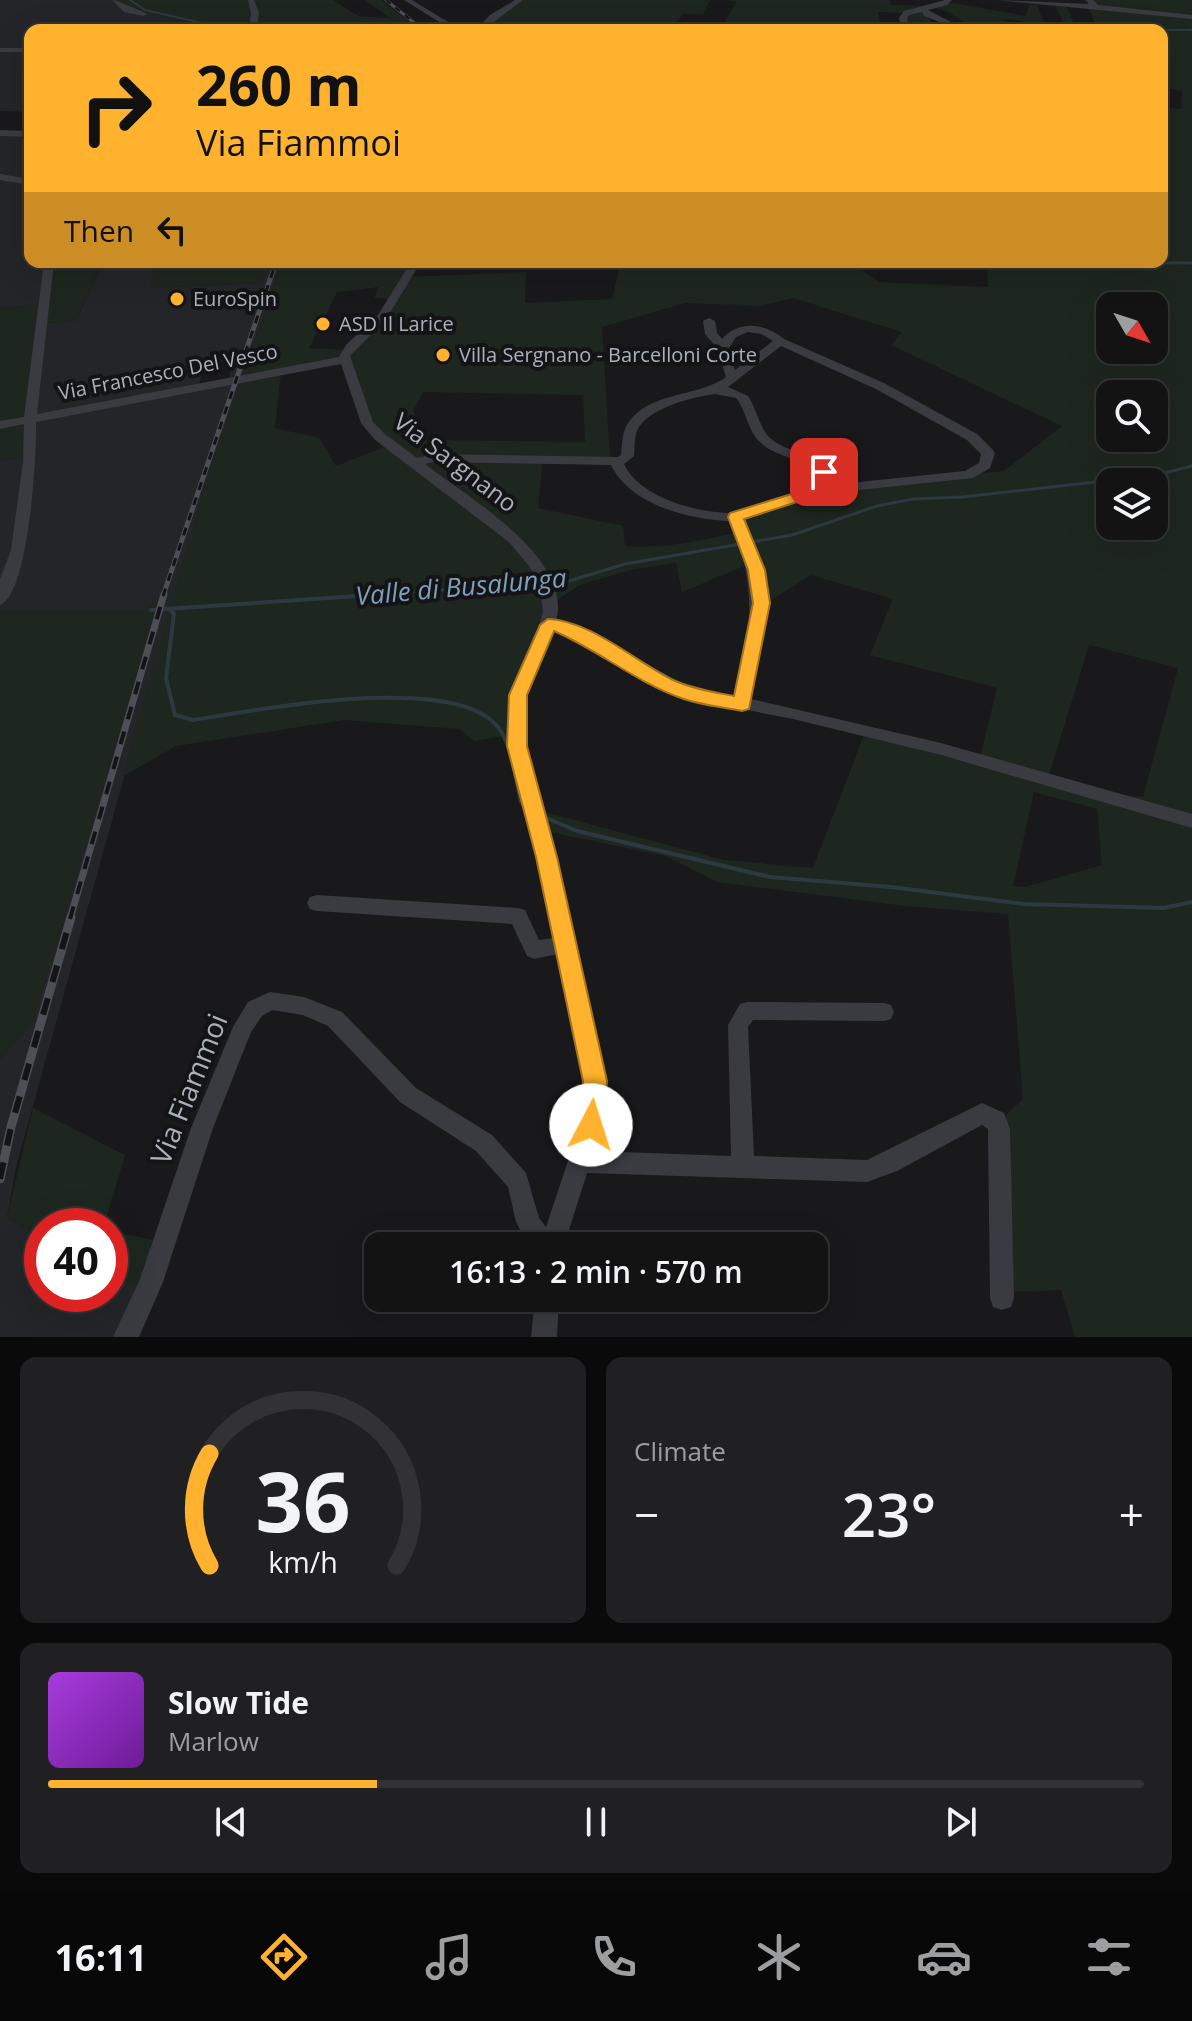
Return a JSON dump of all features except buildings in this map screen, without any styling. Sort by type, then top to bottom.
[{"type":"street","points":[[115,0],[127,10],[143,14]]},
{"type":"street","points":[[251,0],[255,13],[254,24]]},
{"type":"street","points":[[407,0],[447,24]]},
{"type":"street","points":[[487,24],[520,0]]},
{"type":"street","points":[[905,24],[904,15],[949,0]]},
{"type":"street","points":[[999,0],[1192,17]]},
{"type":"street","points":[[1089,0],[1096,7]]},
{"type":"street","points":[[923,7],[927,14],[948,24]]},
{"type":"street","points":[[0,50],[24,50]]},
{"type":"street","points":[[0,130],[24,128]]},
{"type":"street","points":[[0,130],[24,133]]},
{"type":"street","points":[[0,177],[24,181]]},
{"type":"street","points":[[0,600],[18,550],[30,462],[30,419],[48,268]]},
{"type":"street","points":[[344,360],[350,347],[382,317],[412,268]]},
{"type":"street","points":[[709,321],[711,334],[722,346],[732,378]]},
{"type":"street","points":[[616,462],[620,473],[628,481],[650,495],[702,513],[736,517],[809,494],[826,484],[840,488],[968,475],[985,465],[988,453],[972,437],[868,379],[780,341],[769,331],[752,328],[734,334],[722,346]]},
{"type":"street","points":[[718,389],[780,341]]},
{"type":"street","name":"Via Francesco Del Vesco","points":[[0,425],[344,360]]},
{"type":"street","name":"Via Sargnano","points":[[344,360],[367,423],[514,539],[536,564],[550,601],[548,625]]},
{"type":"street","points":[[415,463],[433,458],[616,462],[627,456],[630,432],[639,419],[699,390],[718,389],[743,397],[761,436],[820,468],[827,477],[826,484]]},
{"type":"street","points":[[736,517],[747,543],[761,603],[742,705]]},
{"type":"street","points":[[548,625],[572,630],[687,693],[793,713],[941,749],[1192,821]]},
{"type":"street","name":"Via Fiammoi","points":[[548,625],[516,707],[517,746],[566,944],[595,1081],[591,1125],[557,1232]]},
{"type":"street","points":[[317,903],[518,916],[534,950],[566,944]]},
{"type":"street","name":"Via Fiammoi","points":[[126,1337],[151,1282],[202,1128],[243,1027],[255,1009],[270,1001],[304,1006],[335,1019],[408,1095],[484,1143],[518,1181],[533,1232]]},
{"type":"street","points":[[743,1167],[738,1025],[742,1014],[747,1011],[884,1012]]},
{"type":"street","points":[[579,1162],[867,1171],[889,1163],[975,1116],[990,1116],[996,1121],[999,1136],[1002,1298]]},
{"type":"street","points":[[544,1337],[546,1312]]},
{"type":"shaded area","points":[[0,0],[117,0],[194,24],[24,24],[24,112],[0,111]]},
{"type":"shaded area","points":[[117,0],[333,0],[358,16],[390,18],[365,0],[381,0],[412,24],[190,24],[129,9]]},
{"type":"shaded area","points":[[523,0],[710,0],[703,14],[683,14],[676,24],[482,24]]},
{"type":"shaded area","points":[[725,0],[890,0],[891,5],[923,6],[933,24],[904,24],[904,13],[878,12],[880,24],[723,24],[736,2]]},
{"type":"shaded area","points":[[1084,0],[1192,0],[1192,1337],[1075,1337],[1061,1290],[1009,1292],[1002,1119],[1023,1099],[1008,914],[906,906],[717,882],[665,856],[545,831],[537,810],[724,860],[813,868],[864,735],[978,765],[997,688],[870,655],[893,599],[811,575],[771,600],[756,561],[682,592],[676,563],[630,570],[580,585],[557,600],[508,735],[474,741],[460,729],[344,720],[176,746],[122,777],[206,481],[280,268],[412,268],[404,277],[526,272],[525,303],[612,299],[620,268],[838,268],[862,270],[879,282],[988,287],[987,268],[1168,268],[1168,108],[1181,109],[1182,91],[1168,88],[1168,24],[1096,24],[1088,8],[1092,8]],"holes":[[[379,287],[374,298],[389,299],[376,322],[345,350],[309,348],[337,292]],[[793,298],[902,332],[891,345],[1062,426],[1004,471],[831,489],[740,519],[743,531],[685,543],[625,546],[623,526],[538,508],[543,458],[610,459],[602,327],[685,303],[761,306]],[[343,364],[374,424],[395,443],[336,466],[319,438],[275,428],[281,374]],[[423,392],[583,395],[585,442],[422,440],[413,410]],[[1089,645],[1178,668],[1143,797],[1086,791],[1049,775]],[[1034,792],[1097,809],[1102,865],[1025,887],[1013,886]]]},
{"type":"shaded area","points":[[953,3],[1026,16],[1029,5],[1037,5],[1045,24],[1003,19],[1008,24],[967,24],[933,7]]},
{"type":"shaded area","points":[[1055,6],[1066,7],[1075,24],[1064,24]]},
{"type":"shaded area","points":[[0,135],[24,136],[24,268],[50,268],[47,304],[0,308]]},
{"type":"shaded area","points":[[100,268],[157,268],[150,288],[261,283],[267,268],[280,268],[206,481],[16,1167],[7,1218],[24,1227],[24,1312],[128,1312],[128,1282],[142,1289],[120,1337],[0,1337],[0,1059],[33,1022],[160,595],[146,610],[0,610],[0,461],[27,457],[47,323],[76,321]],"holes":[[[234,361],[227,384],[197,389],[206,363]]]},
{"type":"shaded area","points":[[100,268],[76,321],[47,323],[27,457],[0,461],[0,308],[46,304],[50,271]]},
{"type":"shaded area","points":[[157,268],[267,268],[261,283],[149,288]]},
{"type":"shaded area","points":[[161,593],[33,1022],[0,1059],[0,610],[146,610]]},
{"type":"shaded area","points":[[33,1108],[125,1155],[109,1208],[24,1208],[24,1227],[7,1218]]},
{"type":"shaded area","points":[[128,1235],[163,1242],[142,1289],[128,1282]]},
{"type":"waterway","points":[[130,0],[145,10],[207,24]]},
{"type":"waterway","points":[[1168,30],[1192,30]]},
{"type":"waterway","points":[[1168,263],[1192,263]]},
{"type":"waterway","name":"Valle di Busalunga","points":[[368,595],[569,581],[625,564],[792,535],[877,506],[913,499],[962,497],[1157,475],[1192,466]]},
{"type":"waterway","name":"Valle di Busalunga","points":[[368,595],[387,594]]},
{"type":"waterway","name":"Valle di Busalunga","points":[[151,610],[368,595]]},
{"type":"waterway","name":"Valle di Busalunga","points":[[358,596],[368,595]]},
{"type":"waterway","points":[[170,610],[174,614],[166,678],[175,715],[193,720],[352,699],[440,701],[474,710],[497,726],[510,752],[521,802],[527,808]]},
{"type":"waterway","points":[[542,816],[577,831],[770,877],[891,887],[1024,904],[1164,908],[1192,902]]},
{"type":"railway","points":[[386,0],[416,24]]},
{"type":"railway","points":[[163,596],[274,268]]},
{"type":"railway","points":[[70,919],[164,594]]},
{"type":"railway","points":[[0,1179],[11,1127],[71,917]]},
{"type":"place","name":"EuroSpin","points":[[177,299]]},
{"type":"place","name":"ASD Il Larice","points":[[323,324]]},
{"type":"place","name":"Villa Sergnano - Barcelloni Corte","points":[[443,355]]},
{"type":"route","points":[[591,1125],[595,1081],[547,857],[517,746],[518,695],[548,625],[556,625],[594,641],[664,683],[687,693],[742,705],[761,603],[756,570],[736,517],[817,491],[826,484],[824,472]]}]
